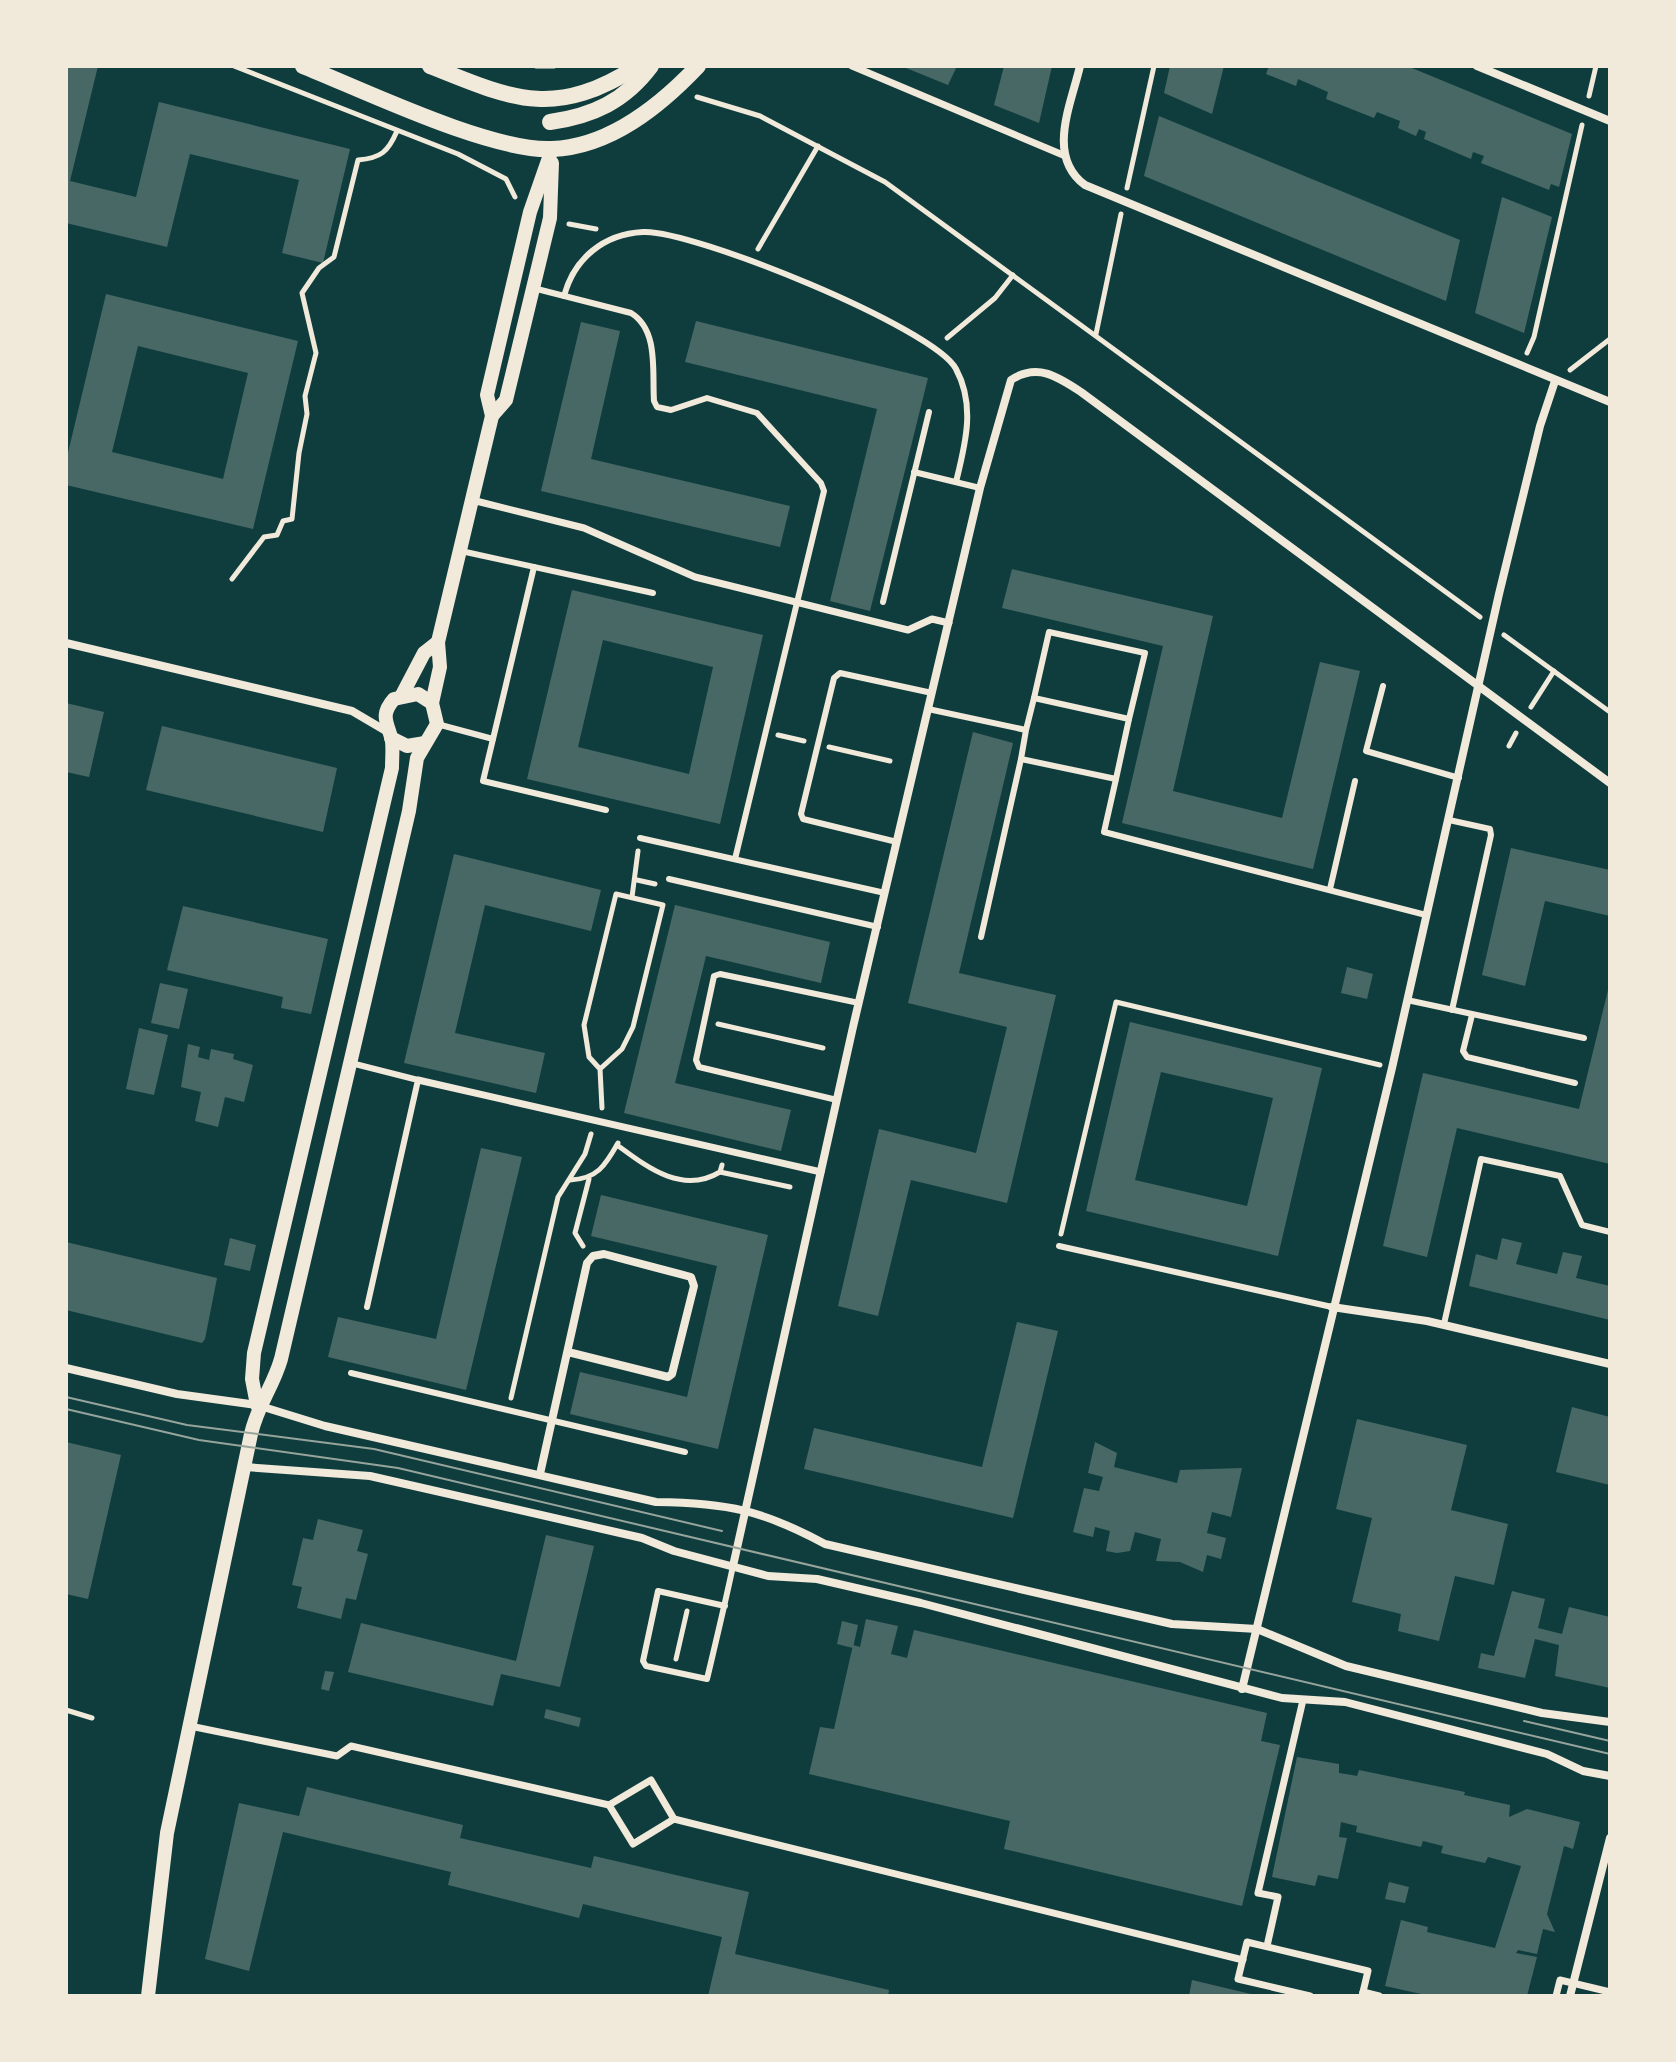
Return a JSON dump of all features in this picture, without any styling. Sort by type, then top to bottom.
[{"type":"main road","points":[[303,66],[460,128],[511,144],[552,149],[596,139],[646,115],[698,66]]},
{"type":"main road","points":[[430,66],[498,94],[548,101],[608,85],[638,66]]},
{"type":"main road","points":[[550,122],[581,118],[616,102],[639,82],[651,66]]},
{"type":"main road","points":[[548,101],[552,149]]},
{"type":"street","points":[[852,66],[1063,155]]},
{"type":"street","points":[[1080,66],[1063,155],[1074,177],[1124,202],[1610,402]]},
{"type":"street","points":[[1477,66],[1610,121]]},
{"type":"street","points":[[492,416],[506,400],[550,218],[552,149]]},
{"type":"street","points":[[148,1996],[167,1833],[187,1726],[257,1405],[277,1375],[351,1063],[417,758],[437,724],[432,703],[440,667],[438,642],[492,416],[487,395],[530,212],[552,149]]},
{"type":"street","points":[[733,1566],[859,1003],[980,488],[1011,380],[1024,372],[1036,370],[1055,375],[1081,392],[1479,683],[1610,783]]},
{"type":"street","points":[[1242,1689],[1392,1068],[1499,594],[1540,426],[1555,381]]},
{"type":"street","points":[[472,500],[584,528],[695,577],[908,630],[932,619],[949,623]]},
{"type":"street","points":[[257,1405],[252,1379],[254,1353],[392,768],[385,713],[388,705],[402,695],[424,653],[438,642]]},
{"type":"street","points":[[66,643],[352,711],[407,746],[425,743]]},
{"type":"street","points":[[402,695],[418,694],[432,703]]},
{"type":"street","points":[[418,1080],[821,1172]]},
{"type":"street","points":[[540,1474],[568,1352],[590,1260],[604,1254],[691,1277],[694,1286],[676,1359],[668,1377],[568,1352]]},
{"type":"street","points":[[1332,1307],[1444,1324],[1610,1364]]},
{"type":"street","points":[[66,1368],[177,1394],[257,1405],[325,1426],[656,1502],[709,1503],[745,1509],[792,1526],[825,1544],[1172,1624],[1257,1629],[1346,1666],[1542,1713],[1610,1722]]},
{"type":"street","points":[[244,1467],[316,1475],[370,1476],[423,1486],[642,1538],[674,1551],[768,1576],[817,1579],[921,1603],[1242,1689],[1303,1700],[1345,1702],[1547,1754],[1583,1771],[1610,1776]]},
{"type":"street","points":[[1267,1946],[1278,1897],[1258,1893],[1303,1700]]},
{"type":"street","points":[[187,1726],[337,1756],[351,1746],[609,1805],[651,1780],[674,1819]]},
{"type":"street","points":[[609,1805],[633,1844],[674,1819],[1243,1960]]},
{"type":"street","points":[[1570,1996],[1610,1838]]},
{"type":"street","points":[[1310,1996],[1238,1979],[1247,1942],[1368,1971],[1363,1994],[1379,1996]]},
{"type":"street","points":[[1556,1996],[1560,1980],[1610,1992]]},
{"type":"lane","points":[[564,296],[577,265],[597,247],[625,235],[658,232],[700,241],[892,321],[940,350],[955,367],[965,389],[968,420],[956,482]]},
{"type":"lane","points":[[532,288],[631,313],[646,325],[657,407],[671,410],[707,398],[762,416],[821,483],[824,491],[735,859]]},
{"type":"lane","points":[[883,602],[929,412]]},
{"type":"lane","points":[[914,472],[980,488]]},
{"type":"lane","points":[[460,550],[653,593]]},
{"type":"lane","points":[[534,567],[483,781],[606,810]]},
{"type":"lane","points":[[981,937],[1049,632],[1145,653],[1104,832],[1426,915]]},
{"type":"lane","points":[[897,842],[803,819],[805,800],[834,678],[840,673],[932,693]]},
{"type":"lane","points":[[1383,686],[1366,751],[1459,778]]},
{"type":"lane","points":[[1034,698],[1129,719]]},
{"type":"lane","points":[[928,709],[1026,730]]},
{"type":"lane","points":[[437,724],[493,739]]},
{"type":"lane","points":[[1021,759],[1116,779]]},
{"type":"lane","points":[[1330,889],[1355,781]]},
{"type":"lane","points":[[1449,820],[1490,829],[1491,835],[1452,1010]]},
{"type":"lane","points":[[640,838],[885,893]]},
{"type":"lane","points":[[669,879],[878,927]]},
{"type":"lane","points":[[837,1100],[699,1067],[696,1060],[714,976],[720,974],[859,1003]]},
{"type":"lane","points":[[1407,1000],[1584,1038]]},
{"type":"lane","points":[[1472,1015],[1463,1051],[1467,1057],[1575,1083]]},
{"type":"lane","points":[[351,1063],[418,1080],[367,1307]]},
{"type":"lane","points":[[1444,1324],[1481,1159],[1560,1176],[1582,1225],[1610,1232]]},
{"type":"lane","points":[[1059,1246],[1332,1307]]},
{"type":"lane","points":[[351,1373],[685,1452]]},
{"type":"lane","points":[[725,1606],[658,1591],[643,1661],[646,1666],[707,1679],[725,1606],[733,1566]]},
{"type":"path","points":[[234,66],[458,154],[506,179],[521,209]]},
{"type":"path","points":[[536,66],[554,66]]},
{"type":"path","points":[[1096,334],[1154,66]]},
{"type":"path","points":[[1521,366],[1534,337],[1596,66]]},
{"type":"path","points":[[697,97],[760,116],[885,182],[1610,712]]},
{"type":"path","points":[[232,579],[264,537],[277,535],[283,521],[292,519],[299,453],[307,414],[305,396],[316,353],[302,293],[319,268],[334,257],[358,160],[377,158],[388,150],[397,131]]},
{"type":"path","points":[[757,250],[818,146]]},
{"type":"path","points":[[947,338],[995,298],[1013,275]]},
{"type":"path","points":[[1555,381],[1610,339]]},
{"type":"path","points":[[632,897],[640,838]]},
{"type":"path","points":[[508,1411],[558,1197],[585,1154],[593,1119],[602,1109],[600,1069],[589,1057],[584,1025],[616,894],[663,905],[633,1027],[622,1049],[600,1069]]},
{"type":"path","points":[[1059,1246],[1116,1002],[1392,1068]]},
{"type":"path","points":[[705,1021],[823,1048]]},
{"type":"path","points":[[569,1180],[589,1179],[600,1171],[617,1145],[672,1179],[707,1180],[720,1172],[727,1150]]},
{"type":"path","points":[[720,1172],[790,1187]]},
{"type":"path","points":[[589,1179],[575,1233],[590,1260]]},
{"type":"path","points":[[66,1710],[92,1718]]},
{"type":"building","points":[[66,66],[98,66],[70,181],[136,197],[159,102],[350,149],[323,263],[282,253],[299,180],[190,154],[167,247],[66,223]]},
{"type":"building","points":[[901,66],[957,66],[948,85]]},
{"type":"building","points":[[1004,66],[1052,66],[1039,123],[994,105]]},
{"type":"building","points":[[1170,66],[1224,66],[1212,114],[1164,93]]},
{"type":"building","points":[[1269,66],[1407,66],[1572,134],[1559,187],[1551,184],[1549,190],[1481,163],[1484,156],[1473,152],[1471,159],[1424,139],[1426,132],[1419,129],[1416,136],[1398,128],[1400,121],[1377,112],[1374,118],[1326,99],[1328,92],[1298,79],[1296,86],[1266,74]]},
{"type":"building","points":[[1159,116],[1460,240],[1446,301],[1144,176]]},
{"type":"building","points":[[1502,197],[1552,217],[1524,333],[1475,313]]},
{"type":"building","points":[[106,294],[298,341],[253,529],[66,485],[66,461]],"holes":[[[138,346],[248,373],[223,479],[112,452]]]},
{"type":"building","points":[[696,321],[928,378],[870,611],[830,601],[877,409],[685,362]]},
{"type":"building","points":[[581,322],[620,331],[591,459],[790,506],[780,547],[541,491]]},
{"type":"building","points":[[1012,569],[1213,616],[1173,791],[1282,818],[1320,662],[1360,671],[1313,869],[1122,823],[1163,646],[1002,608]]},
{"type":"building","points":[[572,590],[763,635],[720,824],[527,779]],"holes":[[[603,640],[713,667],[689,774],[578,747]]]},
{"type":"building","points":[[66,703],[104,712],[89,777],[66,772]]},
{"type":"building","points":[[162,726],[337,768],[323,832],[146,790]]},
{"type":"building","points":[[973,732],[1013,743],[959,973],[1056,995],[1007,1203],[911,1180],[878,1316],[838,1306],[879,1129],[976,1153],[1007,1027],[908,1003]]},
{"type":"building","points":[[1511,848],[1610,870],[1610,916],[1545,901],[1525,986],[1482,975]]},
{"type":"building","points":[[454,854],[601,890],[591,931],[485,905],[455,1033],[545,1053],[536,1093],[404,1063]]},
{"type":"building","points":[[675,905],[830,942],[821,983],[706,956],[675,1083],[791,1110],[781,1151],[624,1113]]},
{"type":"building","points":[[183,906],[328,939],[311,1014],[281,1008],[283,997],[167,970]]},
{"type":"building","points":[[1347,967],[1373,974],[1367,999],[1341,993]]},
{"type":"building","points":[[160,983],[188,989],[179,1029],[151,1023]]},
{"type":"building","points":[[1609,986],[1610,1164],[1457,1128],[1427,1257],[1383,1246],[1423,1073],[1579,1109]]},
{"type":"building","points":[[1130,1022],[1322,1068],[1278,1256],[1086,1211]],"holes":[[[1161,1072],[1273,1098],[1247,1206],[1135,1180]]]},
{"type":"building","points":[[139,1028],[168,1035],[154,1095],[126,1089]]},
{"type":"building","points":[[188,1044],[200,1047],[198,1057],[209,1060],[211,1049],[234,1054],[233,1059],[253,1065],[244,1102],[225,1097],[218,1127],[195,1121],[201,1092],[181,1087]]},
{"type":"building","points":[[481,1148],[522,1157],[466,1390],[328,1357],[338,1317],[436,1339]]},
{"type":"building","points":[[601,1195],[768,1235],[718,1449],[570,1414],[580,1372],[687,1397],[717,1266],[591,1236]]},
{"type":"building","points":[[230,1238],[256,1245],[250,1271],[224,1265]]},
{"type":"building","points":[[1502,1238],[1522,1243],[1516,1264],[1557,1274],[1563,1252],[1582,1256],[1576,1278],[1610,1286],[1610,1320],[1469,1286],[1476,1254],[1497,1260]]},
{"type":"building","points":[[66,1242],[217,1278],[205,1339],[202,1343],[66,1310]]},
{"type":"building","points":[[1017,1322],[1058,1331],[1013,1518],[804,1469],[814,1428],[982,1467]]},
{"type":"building","points":[[1572,1407],[1610,1417],[1610,1485],[1556,1472]]},
{"type":"building","points":[[1357,1419],[1467,1445],[1451,1510],[1508,1524],[1494,1585],[1455,1576],[1439,1641],[1398,1631],[1401,1614],[1352,1602],[1372,1518],[1336,1509]]},
{"type":"building","points":[[66,1442],[121,1455],[88,1599],[66,1594]]},
{"type":"building","points":[[1095,1442],[1117,1453],[1114,1467],[1177,1483],[1180,1470],[1242,1468],[1231,1517],[1212,1512],[1207,1533],[1226,1538],[1221,1559],[1207,1555],[1203,1572],[1180,1562],[1156,1561],[1161,1539],[1135,1532],[1130,1551],[1117,1553],[1106,1551],[1110,1531],[1095,1527],[1093,1537],[1073,1532],[1084,1488],[1099,1491],[1103,1477],[1088,1473]]},
{"type":"building","points":[[318,1519],[363,1530],[357,1551],[368,1554],[356,1600],[346,1598],[341,1619],[297,1608],[302,1587],[292,1585],[303,1538],[313,1540]]},
{"type":"building","points":[[546,1535],[594,1546],[560,1687],[501,1674],[493,1706],[348,1672],[361,1623],[516,1661]]},
{"type":"building","points":[[1512,1591],[1545,1599],[1538,1628],[1562,1634],[1569,1607],[1610,1617],[1610,1688],[1555,1676],[1559,1645],[1535,1639],[1525,1678],[1478,1668],[1481,1653],[1494,1656]]},
{"type":"building","points":[[866,1619],[898,1626],[891,1654],[907,1658],[914,1630],[1267,1713],[1261,1741],[1280,1745],[1242,1906],[1004,1849],[1010,1821],[809,1774],[820,1727],[834,1729],[853,1645],[860,1647]]},
{"type":"building","points":[[842,1621],[858,1625],[853,1648],[837,1644]]},
{"type":"building","points":[[325,1671],[334,1672],[329,1691],[321,1689]]},
{"type":"building","points":[[546,1709],[581,1718],[579,1727],[544,1718]]},
{"type":"building","points":[[1297,1757],[1339,1764],[1339,1773],[1357,1776],[1359,1770],[1465,1792],[1464,1795],[1510,1805],[1509,1817],[1527,1809],[1580,1822],[1573,1849],[1564,1846],[1547,1914],[1555,1932],[1543,1929],[1537,1954],[1518,1950],[1516,1953],[1537,1957],[1527,1996],[1430,1996],[1385,1986],[1401,1920],[1428,1927],[1427,1932],[1495,1948],[1521,1866],[1488,1857],[1485,1863],[1441,1853],[1443,1846],[1423,1841],[1421,1847],[1356,1832],[1357,1826],[1341,1822],[1339,1837],[1347,1838],[1338,1879],[1318,1875],[1315,1886],[1272,1877]]},
{"type":"building","points":[[307,1787],[463,1825],[460,1838],[591,1868],[594,1856],[749,1892],[735,1954],[889,1990],[888,1996],[708,1996],[722,1937],[583,1904],[579,1918],[448,1885],[451,1872],[283,1832],[249,1971],[205,1959],[239,1803],[299,1816]]},
{"type":"building","points":[[1389,1882],[1409,1887],[1405,1903],[1385,1899]]},
{"type":"building","points":[[1192,1980],[1255,1995],[1255,1996],[1189,1996]]},
{"type":"tram line","points":[[66,1397],[187,1425],[374,1449],[722,1531]]},
{"type":"tram line","points":[[66,1409],[199,1440],[398,1468],[1610,1754]]},
{"type":"tram line","points":[[1524,1721],[1610,1741]]}]
